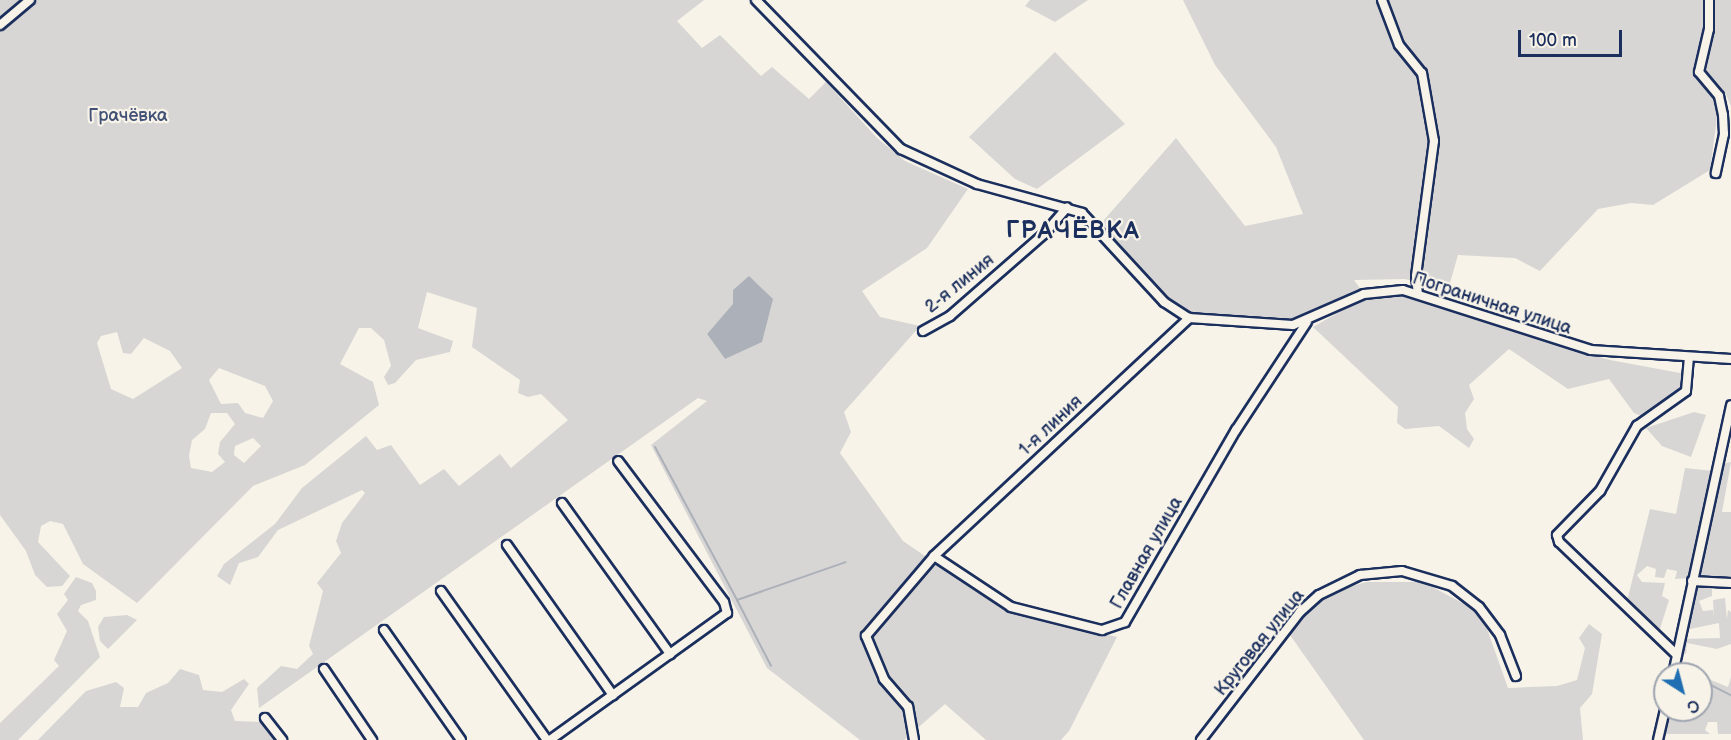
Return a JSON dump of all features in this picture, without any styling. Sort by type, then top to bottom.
[{"type":"street","points":[[0,25],[30,0]]},
{"type":"street","name":"Пограничная улица","points":[[756,0],[901,149],[945,173],[1082,213],[1164,302],[1190,318],[1293,325],[1307,322],[1364,294],[1388,290],[1418,294],[1591,350],[1689,359],[1731,359]]},
{"type":"street","points":[[1382,0],[1399,45],[1422,73],[1434,141],[1416,276],[1418,294]]},
{"type":"street","points":[[1709,0],[1709,29],[1699,72],[1719,96],[1723,115],[1724,134],[1716,173]]},
{"type":"street","name":"2-я линия","points":[[923,331],[950,316],[1044,234],[1067,208]]},
{"type":"street","name":"1-я линия","points":[[914,740],[908,707],[884,679],[866,636],[934,556],[1190,318]]},
{"type":"street","name":"Главная улица","points":[[934,556],[1011,607],[1102,630],[1125,622],[1236,430],[1307,322]]},
{"type":"street","points":[[1677,655],[1559,542],[1557,535],[1600,491],[1637,426],[1686,391],[1689,359]]},
{"type":"street","points":[[1676,662],[1731,405]]},
{"type":"street","points":[[441,591],[549,740],[725,616],[728,610],[618,461]]},
{"type":"street","points":[[562,503],[670,654]]},
{"type":"street","points":[[507,545],[613,695]]},
{"type":"street","name":"Круговая улица","points":[[1202,740],[1300,612],[1319,595],[1360,575],[1402,572],[1452,586],[1479,607],[1500,634],[1516,676]]},
{"type":"street","points":[[1692,580],[1731,583]]},
{"type":"street","points":[[384,630],[461,740]]},
{"type":"street","points":[[324,669],[372,740]]},
{"type":"street","points":[[266,718],[282,740]]},
{"type":"street","points":[[1658,740],[1662,722]]},
{"type":"green space","name":"Грачёвка","points":[[0,0],[704,0],[677,21],[702,48],[720,35],[761,76],[772,67],[809,99],[826,82],[877,138],[905,161],[968,189],[927,248],[862,291],[880,317],[920,326],[844,412],[851,432],[840,453],[903,541],[938,565],[1009,611],[1117,637],[1069,731],[1061,740],[986,740],[945,704],[904,740],[860,740],[767,668],[651,445],[707,401],[698,398],[259,708],[257,688],[281,666],[297,669],[313,654],[309,646],[323,591],[317,583],[341,553],[336,541],[342,523],[365,493],[362,490],[278,530],[258,557],[239,563],[230,585],[217,576],[224,564],[275,524],[302,488],[366,436],[377,450],[391,445],[420,485],[444,469],[459,486],[500,454],[511,468],[568,420],[541,394],[528,397],[518,393],[520,380],[472,347],[477,308],[427,292],[418,328],[453,341],[450,352],[416,360],[395,383],[388,385],[384,377],[391,366],[384,340],[371,328],[359,328],[340,364],[373,382],[379,405],[305,465],[253,486],[137,603],[83,564],[63,524],[50,521],[41,526],[38,542],[70,576],[62,586],[47,587],[35,575],[26,551],[0,515]],"holes":[[[734,304],[725,359],[707,334]],[[117,332],[123,353],[131,354],[144,338],[170,351],[182,368],[133,399],[111,389],[97,343],[101,336]],[[219,368],[265,386],[273,401],[263,418],[245,413],[238,403],[221,404],[209,380]],[[211,413],[227,413],[235,424],[220,442],[218,454],[225,462],[212,472],[191,468],[189,456],[192,440],[205,429]],[[253,438],[261,446],[244,463],[234,455],[235,446]]]},
{"type":"green space","points":[[1030,0],[1088,0],[1055,22],[1025,6]]},
{"type":"green space","points":[[1183,0],[1731,0],[1731,106],[1725,92],[1714,97],[1718,110],[1710,170],[1653,205],[1631,203],[1598,209],[1540,271],[1515,258],[1458,255],[1448,290],[1405,279],[1354,280],[1364,294],[1307,322],[1189,318],[1096,229],[1176,138],[1245,226],[1303,214],[1276,147],[1215,65]]},
{"type":"green space","points":[[1055,52],[1125,124],[1037,189],[1015,179],[969,137]]},
{"type":"green space","points":[[1398,295],[1610,360],[1680,373],[1685,377],[1684,383],[1678,392],[1641,416],[1634,413],[1609,379],[1568,389],[1509,349],[1469,385],[1474,399],[1465,413],[1467,429],[1474,439],[1469,448],[1439,426],[1405,429],[1397,423],[1398,407],[1313,327],[1359,301]]},
{"type":"green space","points":[[1694,412],[1706,415],[1691,457],[1662,446],[1646,428]]},
{"type":"green space","points":[[1731,462],[1722,512],[1731,512],[1731,581],[1703,579],[1699,569],[1721,464]]},
{"type":"green space","points":[[1685,468],[1713,471],[1688,578],[1675,579],[1677,571],[1667,569],[1664,578],[1655,577],[1656,569],[1647,566],[1637,575],[1642,582],[1665,583],[1662,596],[1669,600],[1659,632],[1627,601],[1650,509],[1676,514]]},
{"type":"green space","points":[[76,577],[92,583],[96,591],[96,600],[81,605],[78,611],[88,621],[100,657],[18,740],[0,740],[0,723],[59,666],[54,660],[67,631],[57,614],[68,600],[64,594]]},
{"type":"green space","points":[[1366,582],[1423,582],[1468,606],[1485,623],[1508,688],[1557,686],[1577,680],[1585,648],[1579,638],[1589,624],[1602,634],[1592,694],[1580,708],[1583,740],[1364,740],[1290,635],[1304,613],[1326,594]]},
{"type":"green space","points":[[1696,585],[1712,586],[1712,596],[1699,601],[1703,611],[1713,610],[1714,618],[1713,600],[1725,598],[1727,619],[1728,610],[1731,612],[1731,644],[1717,649],[1687,643],[1686,654],[1682,653],[1683,639],[1720,638],[1719,623],[1685,630]]},
{"type":"green space","points":[[127,615],[137,620],[108,649],[100,641],[98,627],[104,617]]},
{"type":"green space","points":[[180,669],[199,675],[203,690],[222,692],[244,679],[249,684],[231,710],[235,721],[262,722],[278,740],[38,740],[86,691],[116,682],[124,688],[120,707],[138,707],[146,693],[168,683]]},
{"type":"green space","points":[[1731,677],[1731,734],[1718,734],[1717,722],[1713,722],[1713,681],[1728,687]]},
{"type":"green space","points":[[1664,722],[1708,722],[1705,730],[1710,734],[1666,734],[1661,738]]},
{"type":"shaded area","points":[[749,276],[773,299],[762,342],[725,359],[707,334],[733,304],[733,290]]},
{"type":"waterway","points":[[655,447],[737,600],[846,562]]},
{"type":"waterway","points":[[737,600],[771,666]]},
{"type":"waterway","points":[[1713,686],[1731,695]]},
{"type":"district","name":"ГРАЧЁВКА","points":[[1073,231]]}]
